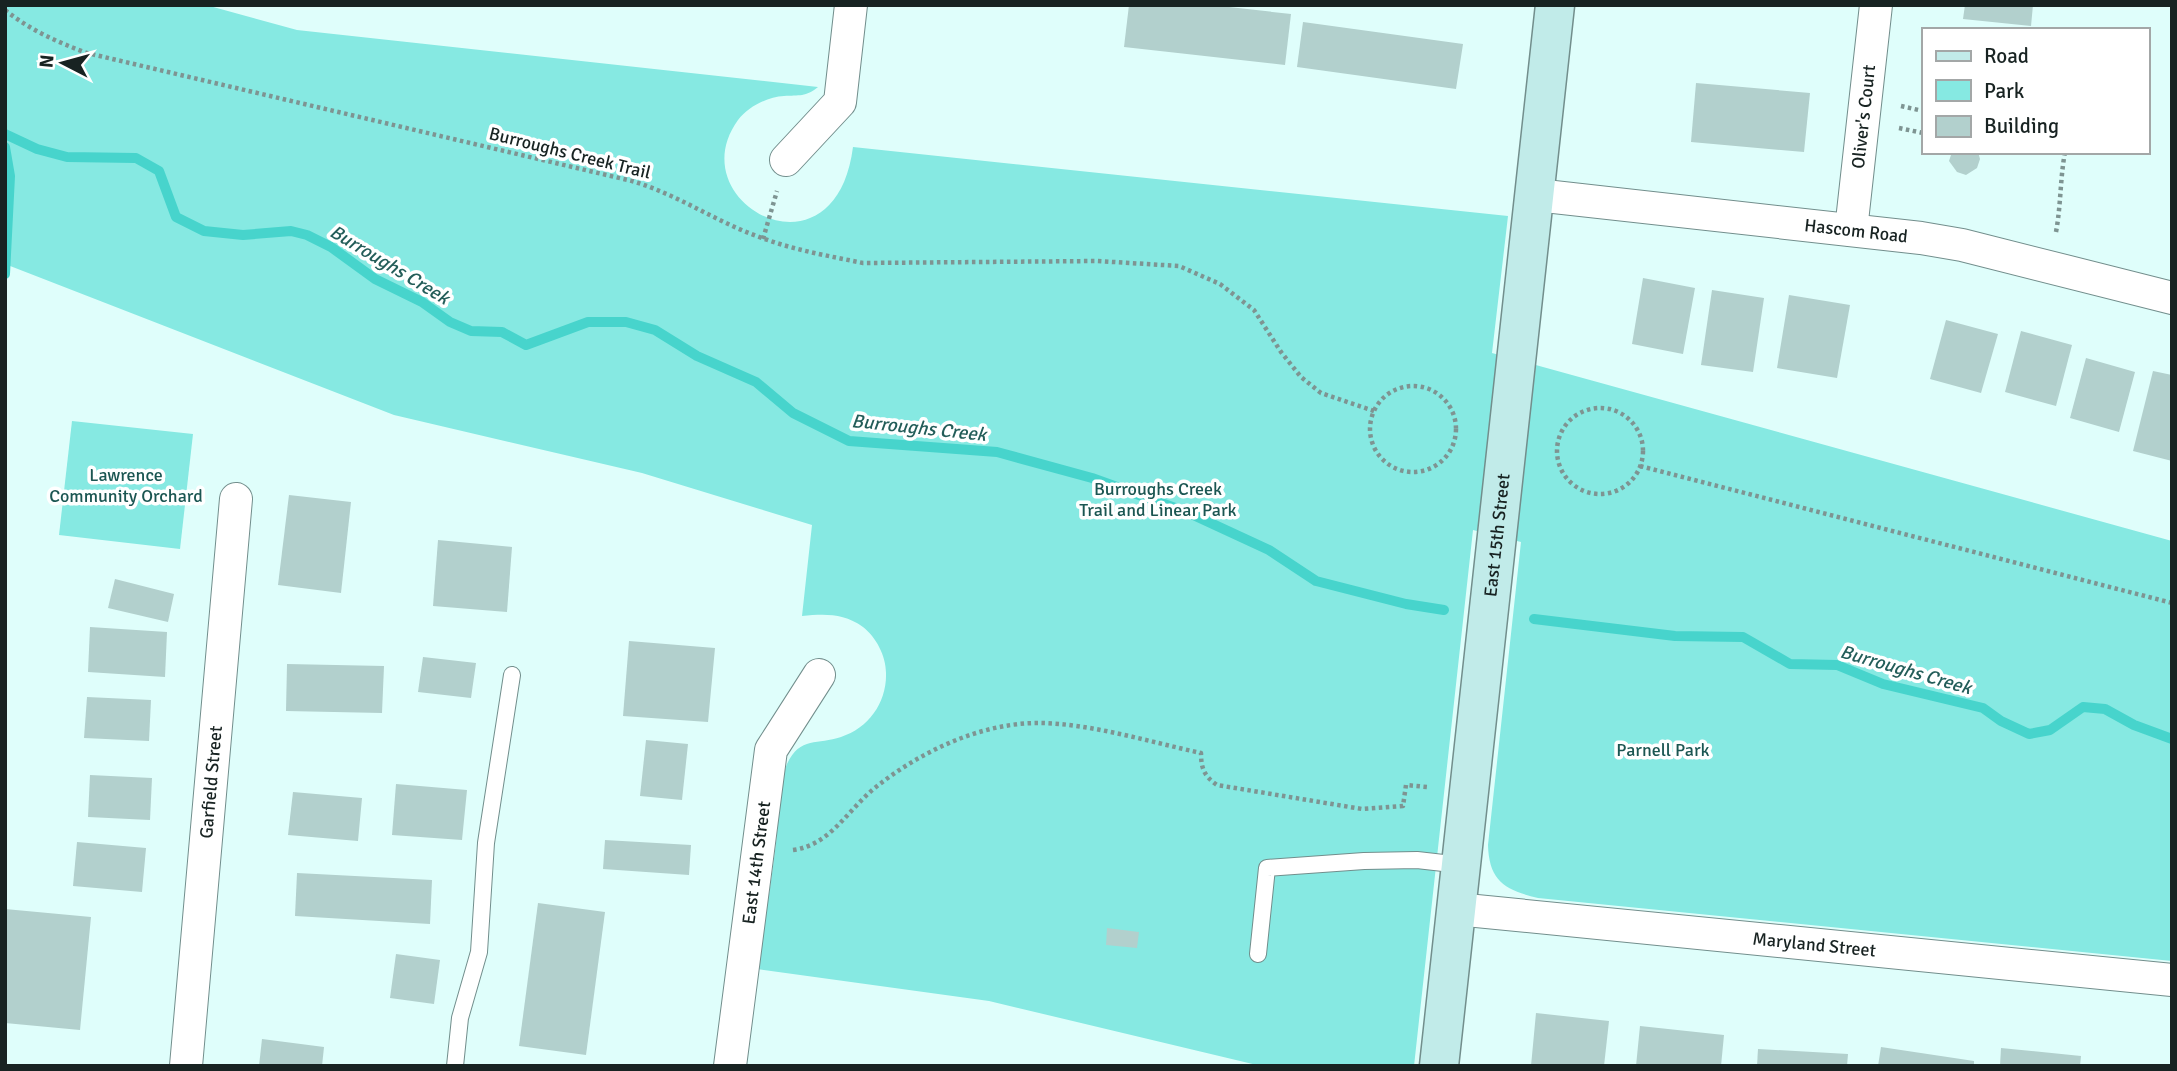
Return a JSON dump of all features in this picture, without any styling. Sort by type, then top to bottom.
[{"type":"main road","name":"East 15th Street","points":[[1439,1066],[1555,5]]},
{"type":"street","points":[[786,160],[841,103],[851,5]]},
{"type":"street","name":"Oliver's Court","points":[[1851,230],[1876,5]]},
{"type":"street","name":"Hascom Road","points":[[1535,195],[1921,238],[1962,245],[2172,298]]},
{"type":"street","name":"Garfield Street","points":[[186,1066],[236,499]]},
{"type":"street","name":"East 14th Street","points":[[730,1066],[771,750],[819,675]]},
{"type":"street","name":"Maryland Street","points":[[1456,909],[2172,980]]},
{"type":"lane","points":[[455,1066],[460,1018],[480,952],[486,843],[512,675]]},
{"type":"lane","points":[[1258,954],[1268,868],[1417,860],[1461,865]]},
{"type":"path","name":"Burroughs Creek Trail","points":[[5,10],[24,25],[87,53],[642,184],[661,190],[763,239],[826,256],[863,263],[1097,261],[1179,266],[1220,284],[1254,310],[1301,377],[1321,393],[1374,411]]},
{"type":"path","points":[[1901,106],[1922,111]]},
{"type":"path","points":[[1899,128],[1922,134]]},
{"type":"path","points":[[2056,232],[2065,154]]},
{"type":"path","points":[[763,239],[786,160]]},
{"type":"path","points":[[1418,385],[1432,389],[1451,407],[1456,419],[1455,442],[1441,462],[1429,470],[1400,470],[1387,464],[1377,453],[1371,440],[1370,425],[1374,411],[1381,399],[1404,386],[1418,385]]},
{"type":"path","points":[[1586,410],[1614,410],[1626,417],[1641,439],[1643,453],[1640,466],[1633,478],[1623,487],[1610,493],[1596,494],[1583,490],[1571,483],[1563,472],[1558,458],[1560,433],[1566,424],[1586,410]]},
{"type":"path","points":[[1640,466],[2172,603]]},
{"type":"path","points":[[757,853],[807,848],[820,842],[873,789],[914,759],[963,738],[1018,724],[1070,726],[1201,753],[1201,765],[1207,778],[1217,785],[1362,809],[1404,806],[1406,785],[1427,787]]},
{"type":"green space","name":"Burroughs Creek Trail and Linear Park","points":[[5,5],[206,5],[297,30],[818,87],[806,94],[771,98],[752,107],[738,120],[725,151],[728,179],[743,202],[766,217],[793,222],[819,214],[840,189],[853,147],[1508,216],[1492,353],[2172,541],[2172,961],[1538,898],[1508,887],[1501,882],[1492,867],[1488,845],[1521,542],[1473,530],[1414,1066],[1261,1066],[989,1001],[757,969],[787,764],[792,755],[804,745],[841,737],[860,727],[880,704],[886,684],[886,667],[882,654],[872,636],[863,627],[834,615],[802,616],[812,525],[642,473],[394,415],[5,264]]},
{"type":"green space","name":"Lawrence Community Orchard","points":[[72,421],[193,434],[180,549],[59,535]]},
{"type":"building","points":[[1129,5],[1211,5],[1291,14],[1285,65],[1124,47]]},
{"type":"building","points":[[1965,5],[2033,5],[2031,26],[1963,19]]},
{"type":"building","points":[[1303,22],[1463,44],[1456,89],[1297,67]]},
{"type":"building","points":[[1696,83],[1810,93],[1804,152],[1691,142]]},
{"type":"building","points":[[1951,154],[1979,154],[1980,159],[1977,168],[1966,175],[1957,172],[1949,161]]},
{"type":"building","points":[[1643,278],[1695,288],[1683,354],[1632,344]]},
{"type":"building","points":[[1712,290],[1764,298],[1753,372],[1701,365]]},
{"type":"building","points":[[1789,295],[1850,305],[1837,378],[1777,368]]},
{"type":"building","points":[[1946,320],[1998,334],[1981,393],[1930,379]]},
{"type":"building","points":[[2021,331],[2072,345],[2056,406],[2005,392]]},
{"type":"building","points":[[2086,358],[2135,372],[2119,432],[2070,418]]},
{"type":"building","points":[[2153,371],[2172,375],[2172,461],[2133,451]]},
{"type":"building","points":[[289,495],[351,502],[341,593],[278,585]]},
{"type":"building","points":[[438,540],[512,547],[507,612],[433,606]]},
{"type":"building","points":[[115,579],[174,594],[168,622],[108,608]]},
{"type":"building","points":[[90,627],[167,632],[165,677],[88,672]]},
{"type":"building","points":[[629,641],[715,648],[708,722],[623,716]]},
{"type":"building","points":[[423,657],[476,663],[471,698],[418,692]]},
{"type":"building","points":[[287,664],[384,666],[382,713],[286,711]]},
{"type":"building","points":[[87,697],[151,700],[149,741],[84,738]]},
{"type":"building","points":[[646,740],[688,744],[682,800],[640,796]]},
{"type":"building","points":[[90,775],[152,778],[150,820],[88,817]]},
{"type":"building","points":[[396,784],[467,790],[462,840],[392,835]]},
{"type":"building","points":[[293,792],[362,798],[358,841],[288,835]]},
{"type":"building","points":[[605,840],[691,845],[689,875],[603,869]]},
{"type":"building","points":[[77,842],[146,848],[142,892],[73,886]]},
{"type":"building","points":[[297,873],[432,880],[430,924],[295,916]]},
{"type":"building","points":[[538,903],[605,912],[586,1055],[519,1046]]},
{"type":"building","points":[[5,909],[91,917],[80,1030],[5,1023]]},
{"type":"building","points":[[1107,928],[1139,932],[1137,948],[1106,945]]},
{"type":"building","points":[[396,954],[440,960],[434,1004],[390,998]]},
{"type":"building","points":[[1536,1013],[1609,1021],[1604,1066],[1531,1066]]},
{"type":"building","points":[[1640,1026],[1724,1035],[1721,1066],[1636,1066]]},
{"type":"building","points":[[262,1039],[324,1047],[322,1066],[259,1066]]},
{"type":"building","points":[[1881,1047],[1974,1061],[1974,1066],[1878,1066]]},
{"type":"building","points":[[2001,1048],[2081,1056],[2080,1066],[2000,1066]]},
{"type":"building","points":[[1758,1049],[1848,1054],[1847,1066],[1757,1066]]},
{"type":"waterway","name":"Burroughs Creek","points":[[5,134],[37,149],[67,157],[136,158],[159,171],[176,217],[204,231],[243,235],[291,231],[307,235],[331,247],[375,279],[422,302],[450,322],[471,331],[502,332],[526,345],[588,322],[626,322],[655,330],[697,356],[756,382],[793,413],[849,441],[997,452],[1092,478],[1189,513],[1269,550],[1316,581],[1406,604],[1444,610]]},
{"type":"waterway","points":[[5,147],[10,176],[5,274]]},
{"type":"waterway","name":"Burroughs Creek","points":[[1534,619],[1675,636],[1743,637],[1790,664],[1837,665],[1883,684],[1983,708],[2001,721],[2029,734],[2050,730],[2083,707],[2105,709],[2134,725],[2172,739]]},
{"type":"park label","name":"Parnell Park","points":[[1663,750]]}]
